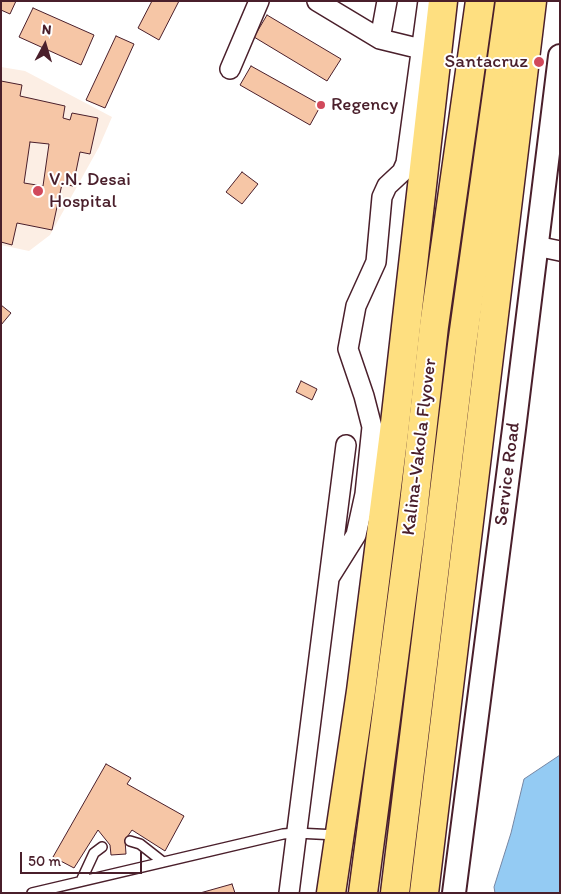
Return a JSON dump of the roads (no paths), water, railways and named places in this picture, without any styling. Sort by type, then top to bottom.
[{"type":"highway","points":[[331,893],[362,691],[443,1]]},
{"type":"highway","points":[[345,893],[360,784],[454,1]]},
{"type":"highway","name":"Kalina-Vakola Flyover","points":[[363,893],[412,521],[434,326],[480,1]]},
{"type":"highway","name":"Kalina-Vakola Flyover","points":[[395,893],[464,335],[510,1]]},
{"type":"highway","points":[[424,893],[532,1]]},
{"type":"street","points":[[230,69],[259,1]]},
{"type":"street","points":[[317,1],[380,39],[421,49]]},
{"type":"street","points":[[380,39],[387,1]]},
{"type":"street","points":[[329,578],[356,535],[365,494],[372,427],[348,349],[356,306],[376,262],[382,197],[388,186],[402,172],[406,163],[428,1]]},
{"type":"street","name":"Service Road","points":[[454,893],[560,56]]},
{"type":"street","points":[[536,246],[560,251]]},
{"type":"street","points":[[289,893],[346,445]]},
{"type":"lane","points":[[32,893],[274,836],[296,833],[340,835]]},
{"type":"lane","points":[[130,841],[140,844],[163,862]]},
{"type":"lane","points":[[81,881],[94,853],[102,847]]},
{"type":"water","points":[[560,755],[560,893],[495,893],[494,887],[511,833],[524,779]]},
{"type":"place","name":"Santacruz","points":[[539,62]]},
{"type":"place","name":"Regency","points":[[321,105]]},
{"type":"place","name":"V.N. Desai Hospital","points":[[38,191]]}]
